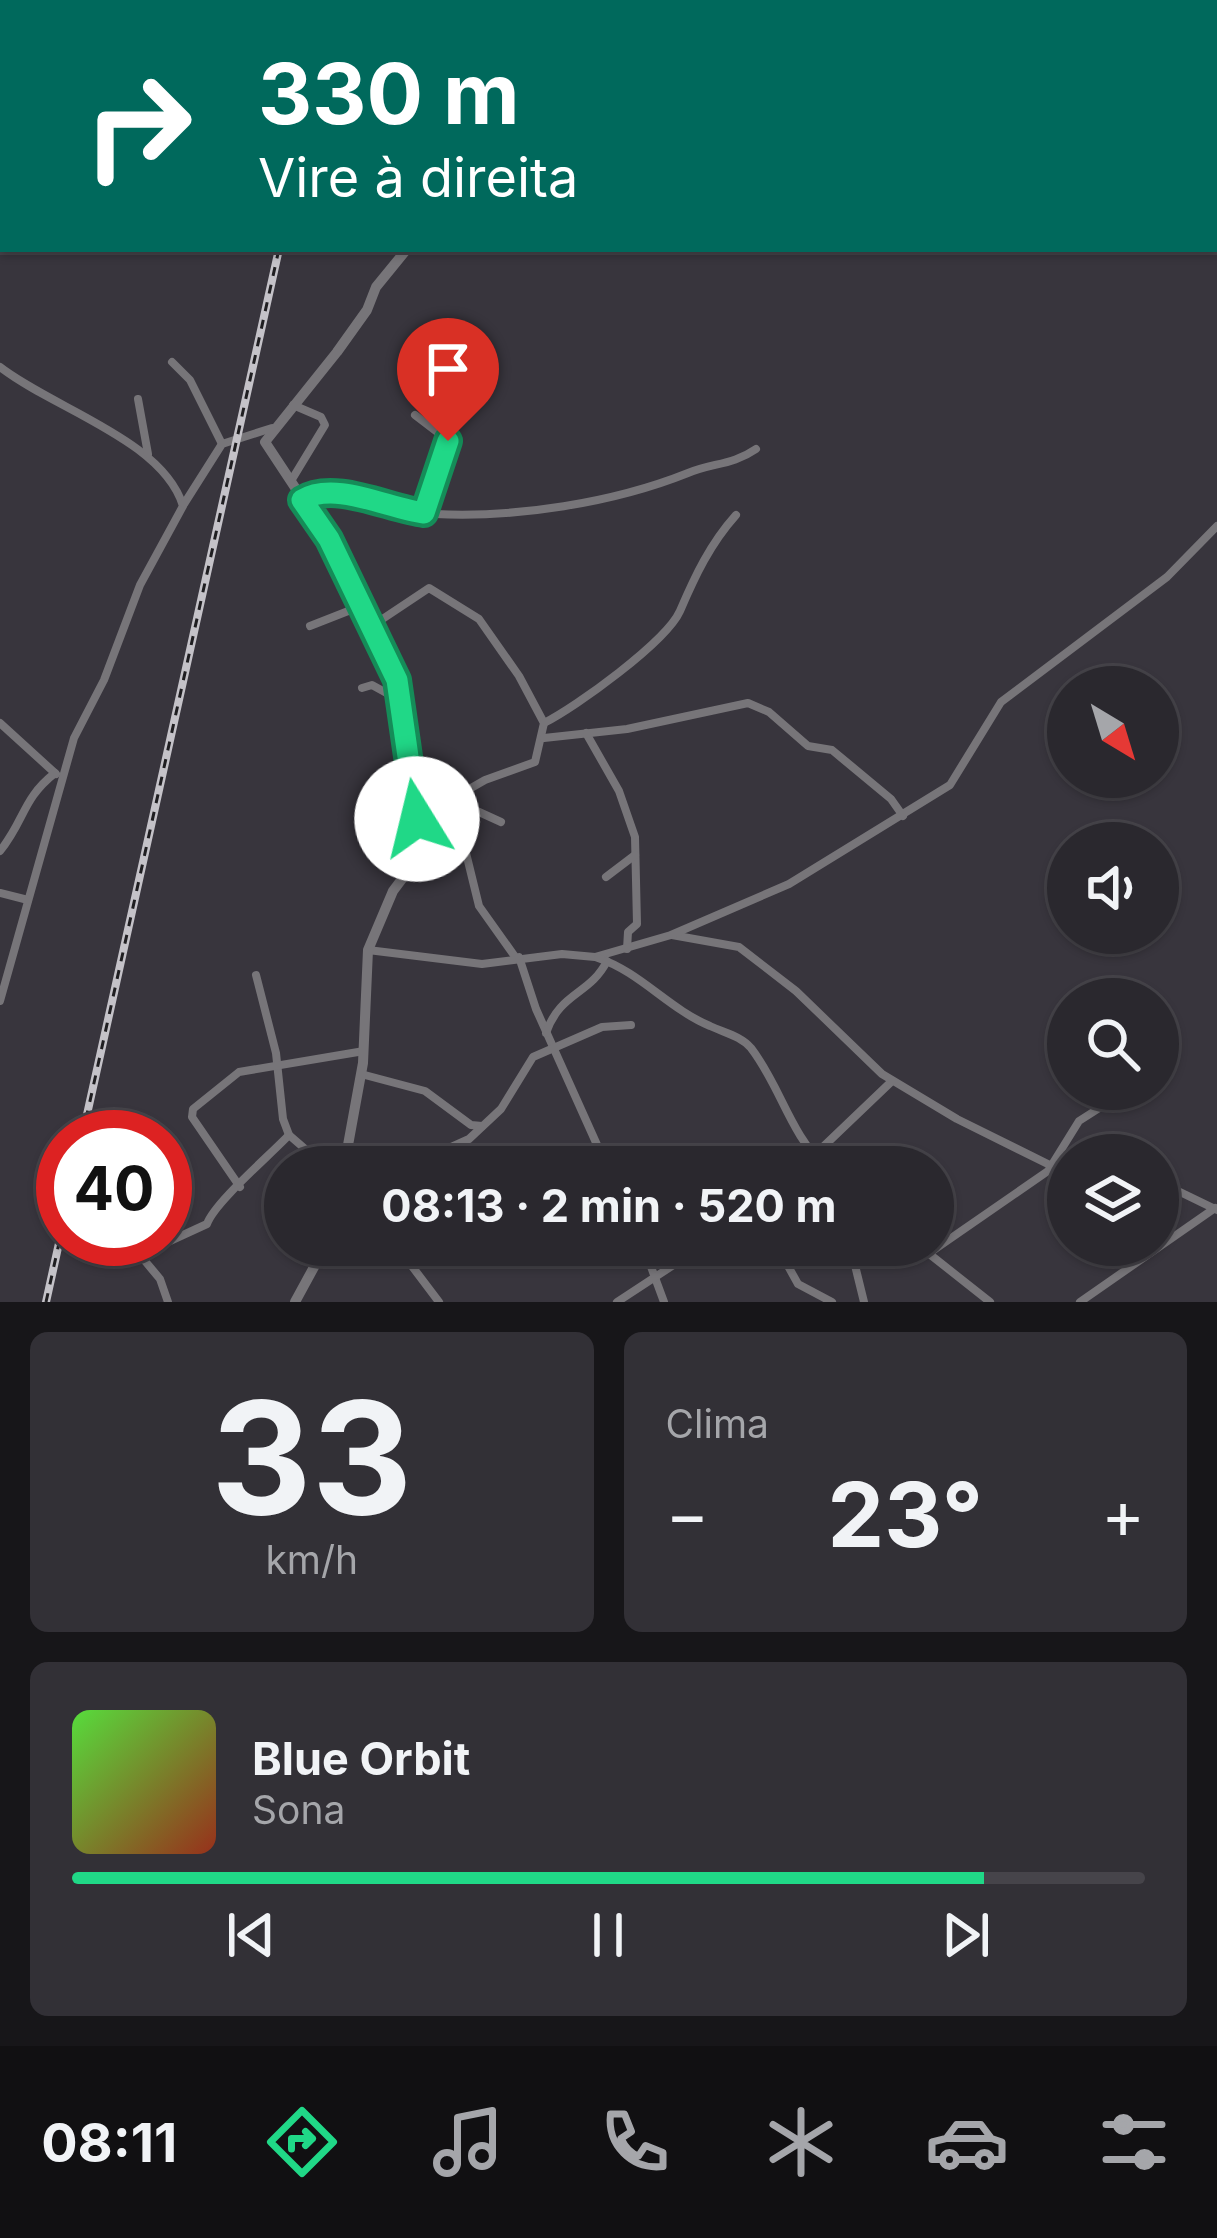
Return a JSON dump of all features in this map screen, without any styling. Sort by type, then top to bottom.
[{"type":"street","points":[[348,1146],[362,1074],[368,950],[415,857],[417,819],[403,702],[329,539],[265,446],[272,428],[337,352],[367,310],[376,287],[405,252]]},
{"type":"street","points":[[172,362],[190,380],[222,444]]},
{"type":"street","points":[[0,367],[45,399],[148,456],[170,475],[183,506]]},
{"type":"street","points":[[138,399],[148,456]]},
{"type":"street","points":[[290,482],[325,425],[321,418],[292,404]]},
{"type":"street","points":[[415,416],[448,441],[424,513]]},
{"type":"street","points":[[0,1001],[58,777],[132,604],[222,444],[272,428]]},
{"type":"street","points":[[302,500],[313,494],[370,499],[424,513],[477,514],[619,494],[730,465],[756,448]]},
{"type":"street","points":[[544,723],[583,700],[668,626],[714,540],[736,515]]},
{"type":"street","points":[[368,950],[482,964],[517,957],[595,957],[671,935],[789,884],[950,785],[1001,702],[1167,577],[1217,526]]},
{"type":"street","points":[[372,626],[429,588],[478,619],[520,676],[544,723],[544,738],[532,765],[417,819]]},
{"type":"street","points":[[310,626],[362,606]]},
{"type":"street","points":[[362,688],[372,686],[403,702]]},
{"type":"street","points":[[544,738],[649,724],[737,702],[757,705],[803,743],[832,750],[891,799],[903,816]]},
{"type":"street","points":[[0,723],[58,777]]},
{"type":"street","points":[[586,733],[619,791],[635,837],[637,924],[628,932],[627,949]]},
{"type":"street","points":[[410,772],[501,822]]},
{"type":"street","points":[[0,851],[18,825],[28,795],[58,777]]},
{"type":"street","points":[[452,799],[479,906],[517,957],[598,1146]]},
{"type":"street","points":[[606,877],[635,855]]},
{"type":"street","points":[[0,893],[28,900]]},
{"type":"street","points":[[671,935],[739,947],[892,1080],[1047,1161]]},
{"type":"street","points":[[595,957],[692,1018],[749,1045],[787,1103],[804,1146]]},
{"type":"street","points":[[547,1033],[563,1001],[592,983],[607,961]]},
{"type":"street","points":[[256,975],[278,1068],[280,1112],[290,1135],[302,1146]]},
{"type":"street","points":[[456,1146],[501,1109],[533,1057],[602,1027],[631,1025]]},
{"type":"street","points":[[239,1187],[190,1112],[239,1072],[364,1051]]},
{"type":"street","points":[[362,1074],[425,1091],[471,1125],[482,1126]]},
{"type":"street","points":[[835,1146],[892,1080]]},
{"type":"street","points":[[1071,1134],[1079,1120],[1095,1110]]},
{"type":"street","points":[[168,1302],[144,1255],[205,1226],[212,1208],[290,1135]]},
{"type":"street","points":[[954,1236],[1047,1170]]},
{"type":"street","points":[[1179,1192],[1216,1209]]},
{"type":"street","points":[[1080,1302],[1216,1209]]},
{"type":"street","points":[[295,1302],[315,1266]]},
{"type":"street","points":[[413,1266],[439,1302]]},
{"type":"street","points":[[651,1266],[664,1302]]},
{"type":"street","points":[[617,1302],[671,1266]]},
{"type":"street","points":[[788,1266],[798,1284],[832,1302]]},
{"type":"street","points":[[855,1266],[864,1302]]},
{"type":"street","points":[[944,1266],[990,1302]]},
{"type":"railway","points":[[88,1110],[278,252]]},
{"type":"railway","points":[[46,1302],[54,1266]]},
{"type":"route","points":[[417,819],[397,680],[329,539],[302,500],[313,494],[370,499],[424,513],[448,441]]}]
